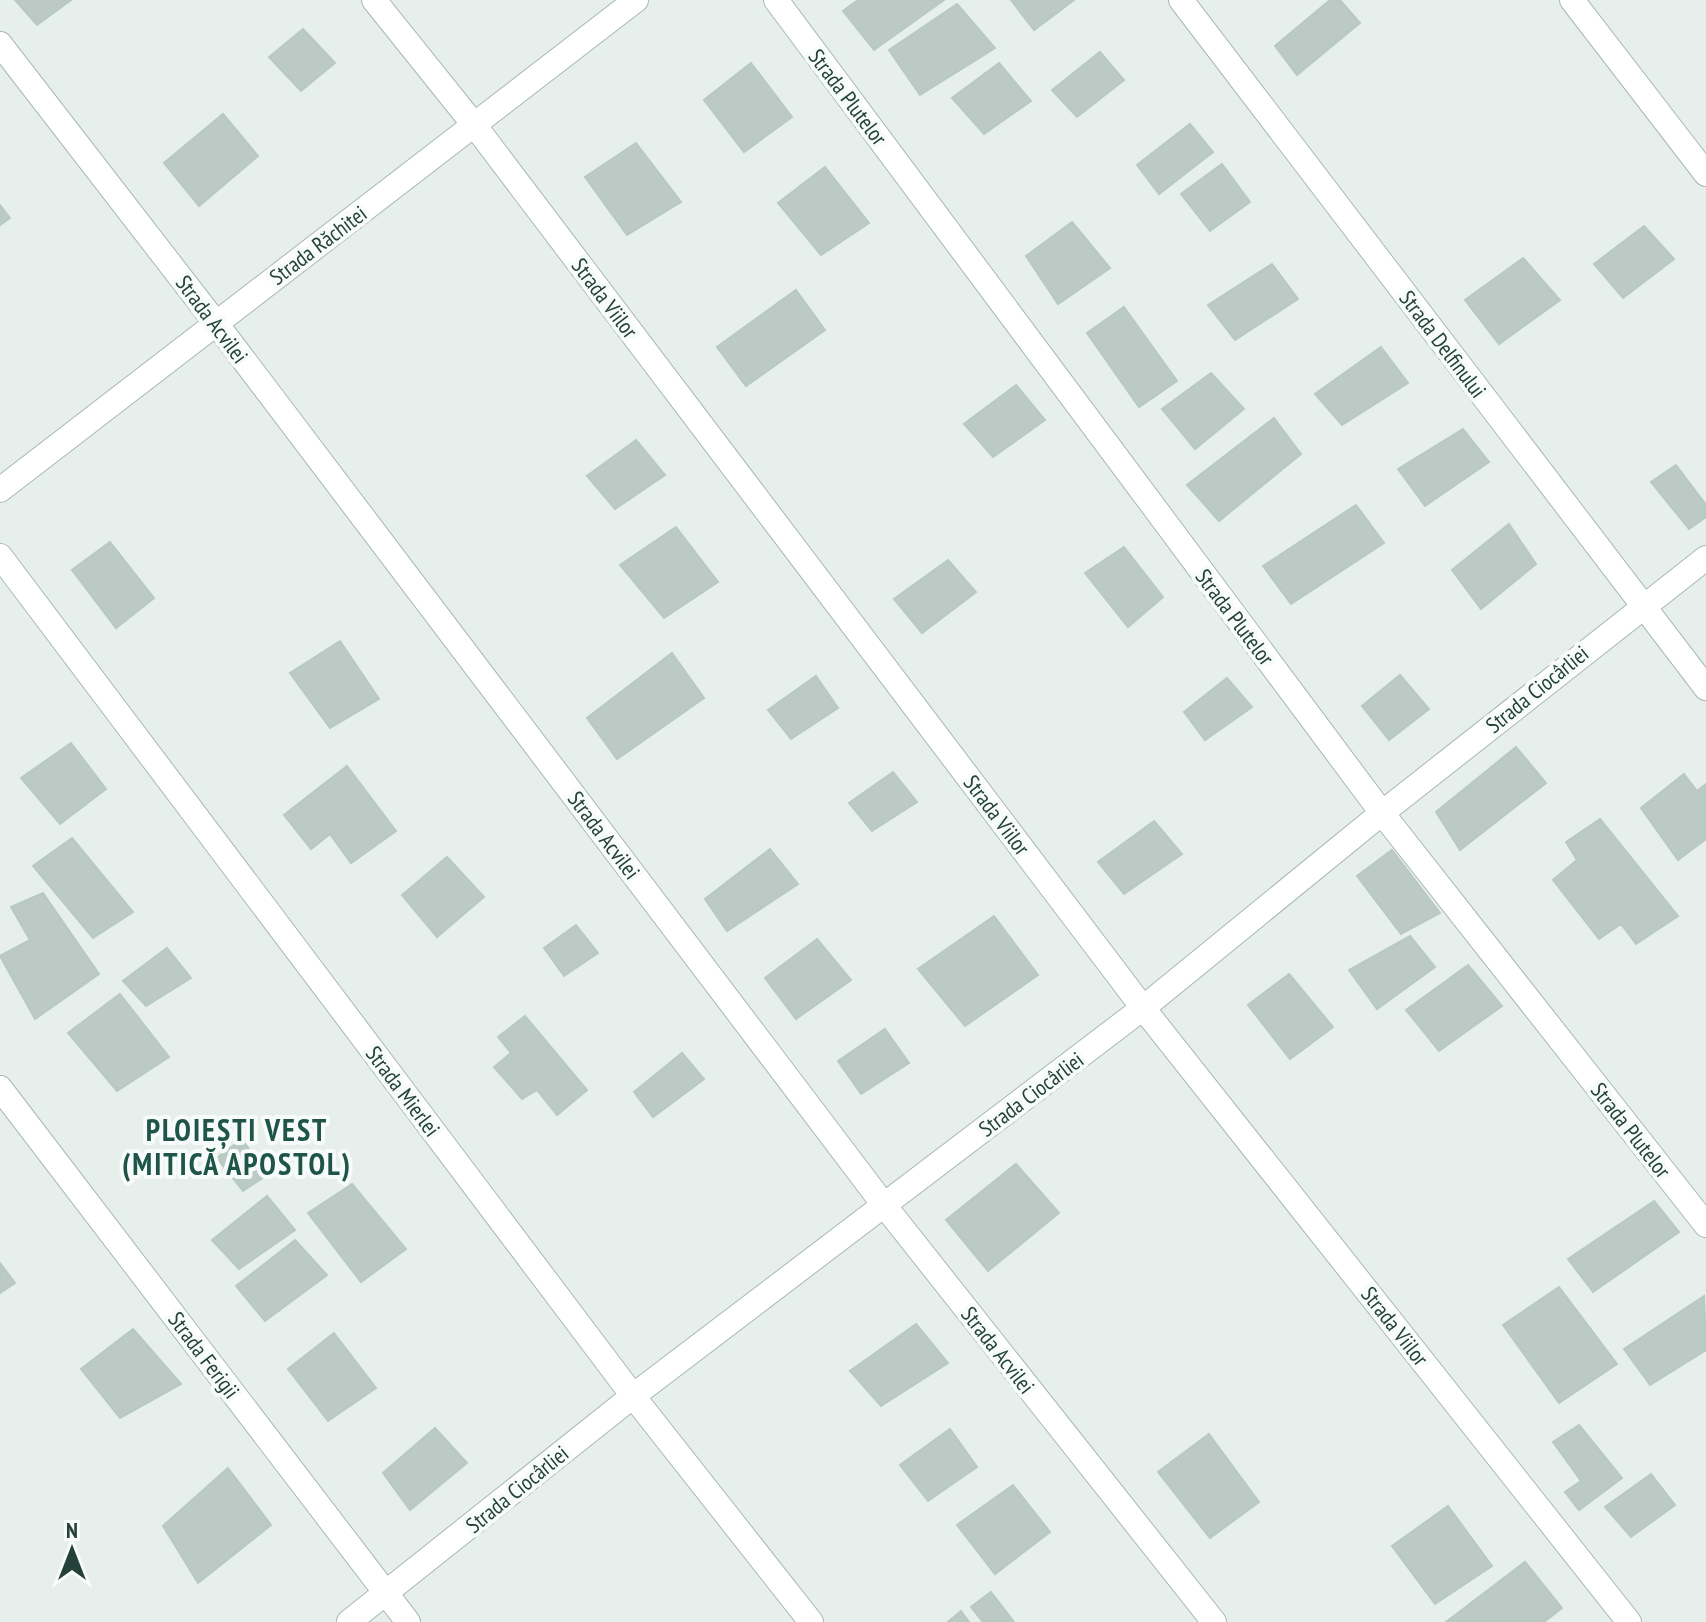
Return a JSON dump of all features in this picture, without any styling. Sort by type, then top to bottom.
[{"type":"street","name":"Strada Viilor","points":[[374,0],[475,126],[1143,1008],[1629,1622]]},
{"type":"street","name":"Strada Răchitei","points":[[0,490],[636,0]]},
{"type":"street","name":"Strada Plutelor","points":[[776,0],[1382,813],[1706,1225]]},
{"type":"street","name":"Strada Delfinului","points":[[1181,0],[1706,688]]},
{"type":"street","points":[[1572,0],[1706,174]]},
{"type":"street","name":"Strada Acvilei","points":[[0,44],[215,322],[884,1205],[1214,1622]]},
{"type":"street","name":"Strada Mierlei","points":[[0,556],[633,1396],[811,1622]]},
{"type":"street","name":"Strada Ciocârliei","points":[[349,1622],[633,1396],[1143,1008],[1382,813],[1706,558]]},
{"type":"street","name":"Strada Ferigii","points":[[0,1088],[408,1622]]},
{"type":"building","points":[[15,0],[71,0],[37,25]]},
{"type":"building","points":[[858,0],[944,0],[874,50],[843,11]]},
{"type":"building","points":[[1011,0],[1074,0],[1034,30]]},
{"type":"building","points":[[1330,0],[1340,0],[1360,23],[1297,75],[1275,46]]},
{"type":"building","points":[[957,4],[995,48],[920,95],[889,50]]},
{"type":"building","points":[[303,29],[335,63],[301,91],[269,57]]},
{"type":"building","points":[[1100,52],[1124,80],[1077,117],[1052,90]]},
{"type":"building","points":[[751,63],[792,117],[744,152],[704,100]]},
{"type":"building","points":[[999,63],[1031,101],[984,134],[952,98]]},
{"type":"building","points":[[223,114],[258,156],[199,206],[164,163]]},
{"type":"building","points":[[1190,124],[1213,152],[1159,194],[1137,165]]},
{"type":"building","points":[[636,143],[681,202],[627,235],[585,177]]},
{"type":"building","points":[[1222,164],[1250,202],[1210,231],[1181,194]]},
{"type":"building","points":[[825,167],[869,223],[821,255],[778,203]]},
{"type":"building","points":[[0,205],[10,218],[0,225]]},
{"type":"building","points":[[1072,222],[1110,268],[1058,304],[1026,256]]},
{"type":"building","points":[[1644,226],[1674,259],[1623,298],[1594,264]]},
{"type":"building","points":[[1523,258],[1560,300],[1499,344],[1465,300]]},
{"type":"building","points":[[1272,264],[1298,299],[1235,340],[1208,305]]},
{"type":"building","points":[[796,290],[825,330],[746,386],[717,347]]},
{"type":"building","points":[[1124,307],[1177,381],[1139,407],[1087,333]]},
{"type":"building","points":[[1381,347],[1408,383],[1342,425],[1315,394]]},
{"type":"building","points":[[1211,373],[1244,409],[1195,449],[1162,409]]},
{"type":"building","points":[[1016,385],[1045,420],[993,457],[964,424]]},
{"type":"building","points":[[1274,418],[1301,454],[1219,521],[1187,485]]},
{"type":"building","points":[[1463,429],[1489,462],[1425,506],[1398,469]]},
{"type":"building","points":[[636,440],[665,475],[615,509],[587,476]]},
{"type":"building","points":[[1676,465],[1706,505],[1706,517],[1689,529],[1651,482]]},
{"type":"building","points":[[1356,505],[1384,543],[1291,604],[1263,566]]},
{"type":"building","points":[[1509,524],[1536,564],[1481,609],[1452,570]]},
{"type":"building","points":[[676,527],[718,582],[664,618],[620,565]]},
{"type":"building","points":[[110,542],[154,598],[116,628],[72,570]]},
{"type":"building","points":[[1124,547],[1163,597],[1128,627],[1085,573]]},
{"type":"building","points":[[948,560],[976,592],[922,633],[894,599]]},
{"type":"building","points":[[340,641],[379,699],[330,728],[290,673]]},
{"type":"building","points":[[672,653],[704,698],[617,759],[587,718]]},
{"type":"building","points":[[1400,675],[1429,709],[1389,740],[1362,706]]},
{"type":"building","points":[[816,676],[838,708],[791,739],[768,710]]},
{"type":"building","points":[[1227,678],[1252,707],[1205,740],[1184,712]]},
{"type":"building","points":[[71,743],[106,789],[60,824],[21,778]]},
{"type":"building","points":[[1516,747],[1546,783],[1460,850],[1436,812]]},
{"type":"building","points":[[347,766],[396,831],[351,863],[330,834],[311,849],[284,815]]},
{"type":"building","points":[[893,772],[917,802],[872,831],[849,803]]},
{"type":"building","points":[[1684,774],[1697,791],[1706,784],[1706,839],[1678,860],[1641,808]]},
{"type":"building","points":[[1600,819],[1678,916],[1636,944],[1621,924],[1599,939],[1553,880],[1577,860],[1566,842]]},
{"type":"building","points":[[1154,821],[1182,854],[1124,894],[1098,862]]},
{"type":"building","points":[[72,838],[133,912],[93,938],[33,866]]},
{"type":"building","points":[[770,849],[798,884],[727,931],[705,899]]},
{"type":"building","points":[[1392,850],[1440,913],[1401,934],[1357,876]]},
{"type":"building","points":[[447,857],[484,897],[437,937],[402,895]]},
{"type":"building","points":[[43,893],[99,974],[35,1019],[0,956],[30,940],[11,907]]},
{"type":"building","points":[[994,916],[1038,975],[965,1026],[918,969]]},
{"type":"building","points":[[576,925],[598,953],[564,976],[544,948]]},
{"type":"building","points":[[1410,936],[1435,967],[1377,1009],[1349,970]]},
{"type":"building","points":[[817,939],[851,980],[796,1019],[765,978]]},
{"type":"building","points":[[167,948],[191,978],[146,1006],[123,981]]},
{"type":"building","points":[[1468,965],[1502,1006],[1439,1051],[1406,1010]]},
{"type":"building","points":[[1289,974],[1333,1027],[1290,1059],[1248,1005]]},
{"type":"building","points":[[120,994],[169,1057],[117,1091],[68,1033]]},
{"type":"building","points":[[525,1016],[587,1090],[557,1115],[537,1090],[522,1099],[494,1067],[511,1053],[498,1037]]},
{"type":"building","points":[[885,1029],[909,1063],[861,1094],[838,1061]]},
{"type":"building","points":[[682,1053],[704,1079],[653,1117],[634,1092]]},
{"type":"building","points":[[242,1139],[267,1175],[243,1191],[217,1158]]},
{"type":"building","points":[[1016,1164],[1059,1213],[988,1271],[946,1220]]},
{"type":"building","points":[[352,1184],[406,1249],[361,1282],[308,1213]]},
{"type":"building","points":[[267,1196],[295,1230],[239,1269],[212,1240]]},
{"type":"building","points":[[1654,1201],[1679,1232],[1593,1292],[1568,1259]]},
{"type":"building","points":[[295,1240],[327,1275],[265,1321],[236,1286]]},
{"type":"building","points":[[0,1263],[15,1283],[0,1293]]},
{"type":"building","points":[[1559,1287],[1617,1364],[1559,1403],[1503,1325]]},
{"type":"building","points":[[1704,1296],[1706,1350],[1650,1385],[1624,1349]]},
{"type":"building","points":[[916,1324],[948,1363],[881,1406],[850,1371]]},
{"type":"building","points":[[133,1329],[181,1384],[120,1418],[81,1369]]},
{"type":"building","points":[[334,1333],[376,1388],[328,1421],[288,1369]]},
{"type":"building","points":[[1579,1425],[1622,1478],[1579,1510],[1565,1492],[1581,1481],[1553,1442]]},
{"type":"building","points":[[435,1428],[467,1463],[410,1510],[383,1473]]},
{"type":"building","points":[[950,1429],[977,1467],[928,1501],[900,1465]]},
{"type":"building","points":[[1209,1434],[1259,1502],[1210,1538],[1158,1472]]},
{"type":"building","points":[[228,1468],[271,1525],[198,1583],[163,1526]]},
{"type":"building","points":[[1651,1474],[1675,1505],[1631,1537],[1605,1507]]},
{"type":"building","points":[[1013,1485],[1050,1532],[995,1574],[957,1525]]},
{"type":"building","points":[[1448,1506],[1492,1566],[1435,1604],[1392,1546]]},
{"type":"building","points":[[1525,1562],[1562,1608],[1544,1622],[1446,1622]]},
{"type":"building","points":[[991,1592],[1014,1622],[983,1622],[971,1607]]},
{"type":"building","points":[[961,1611],[969,1622],[948,1622]]},
{"type":"district","name":"PLOIEȘTI VEST (MITICĂ APOSTOL)","points":[[237,1146]]}]
